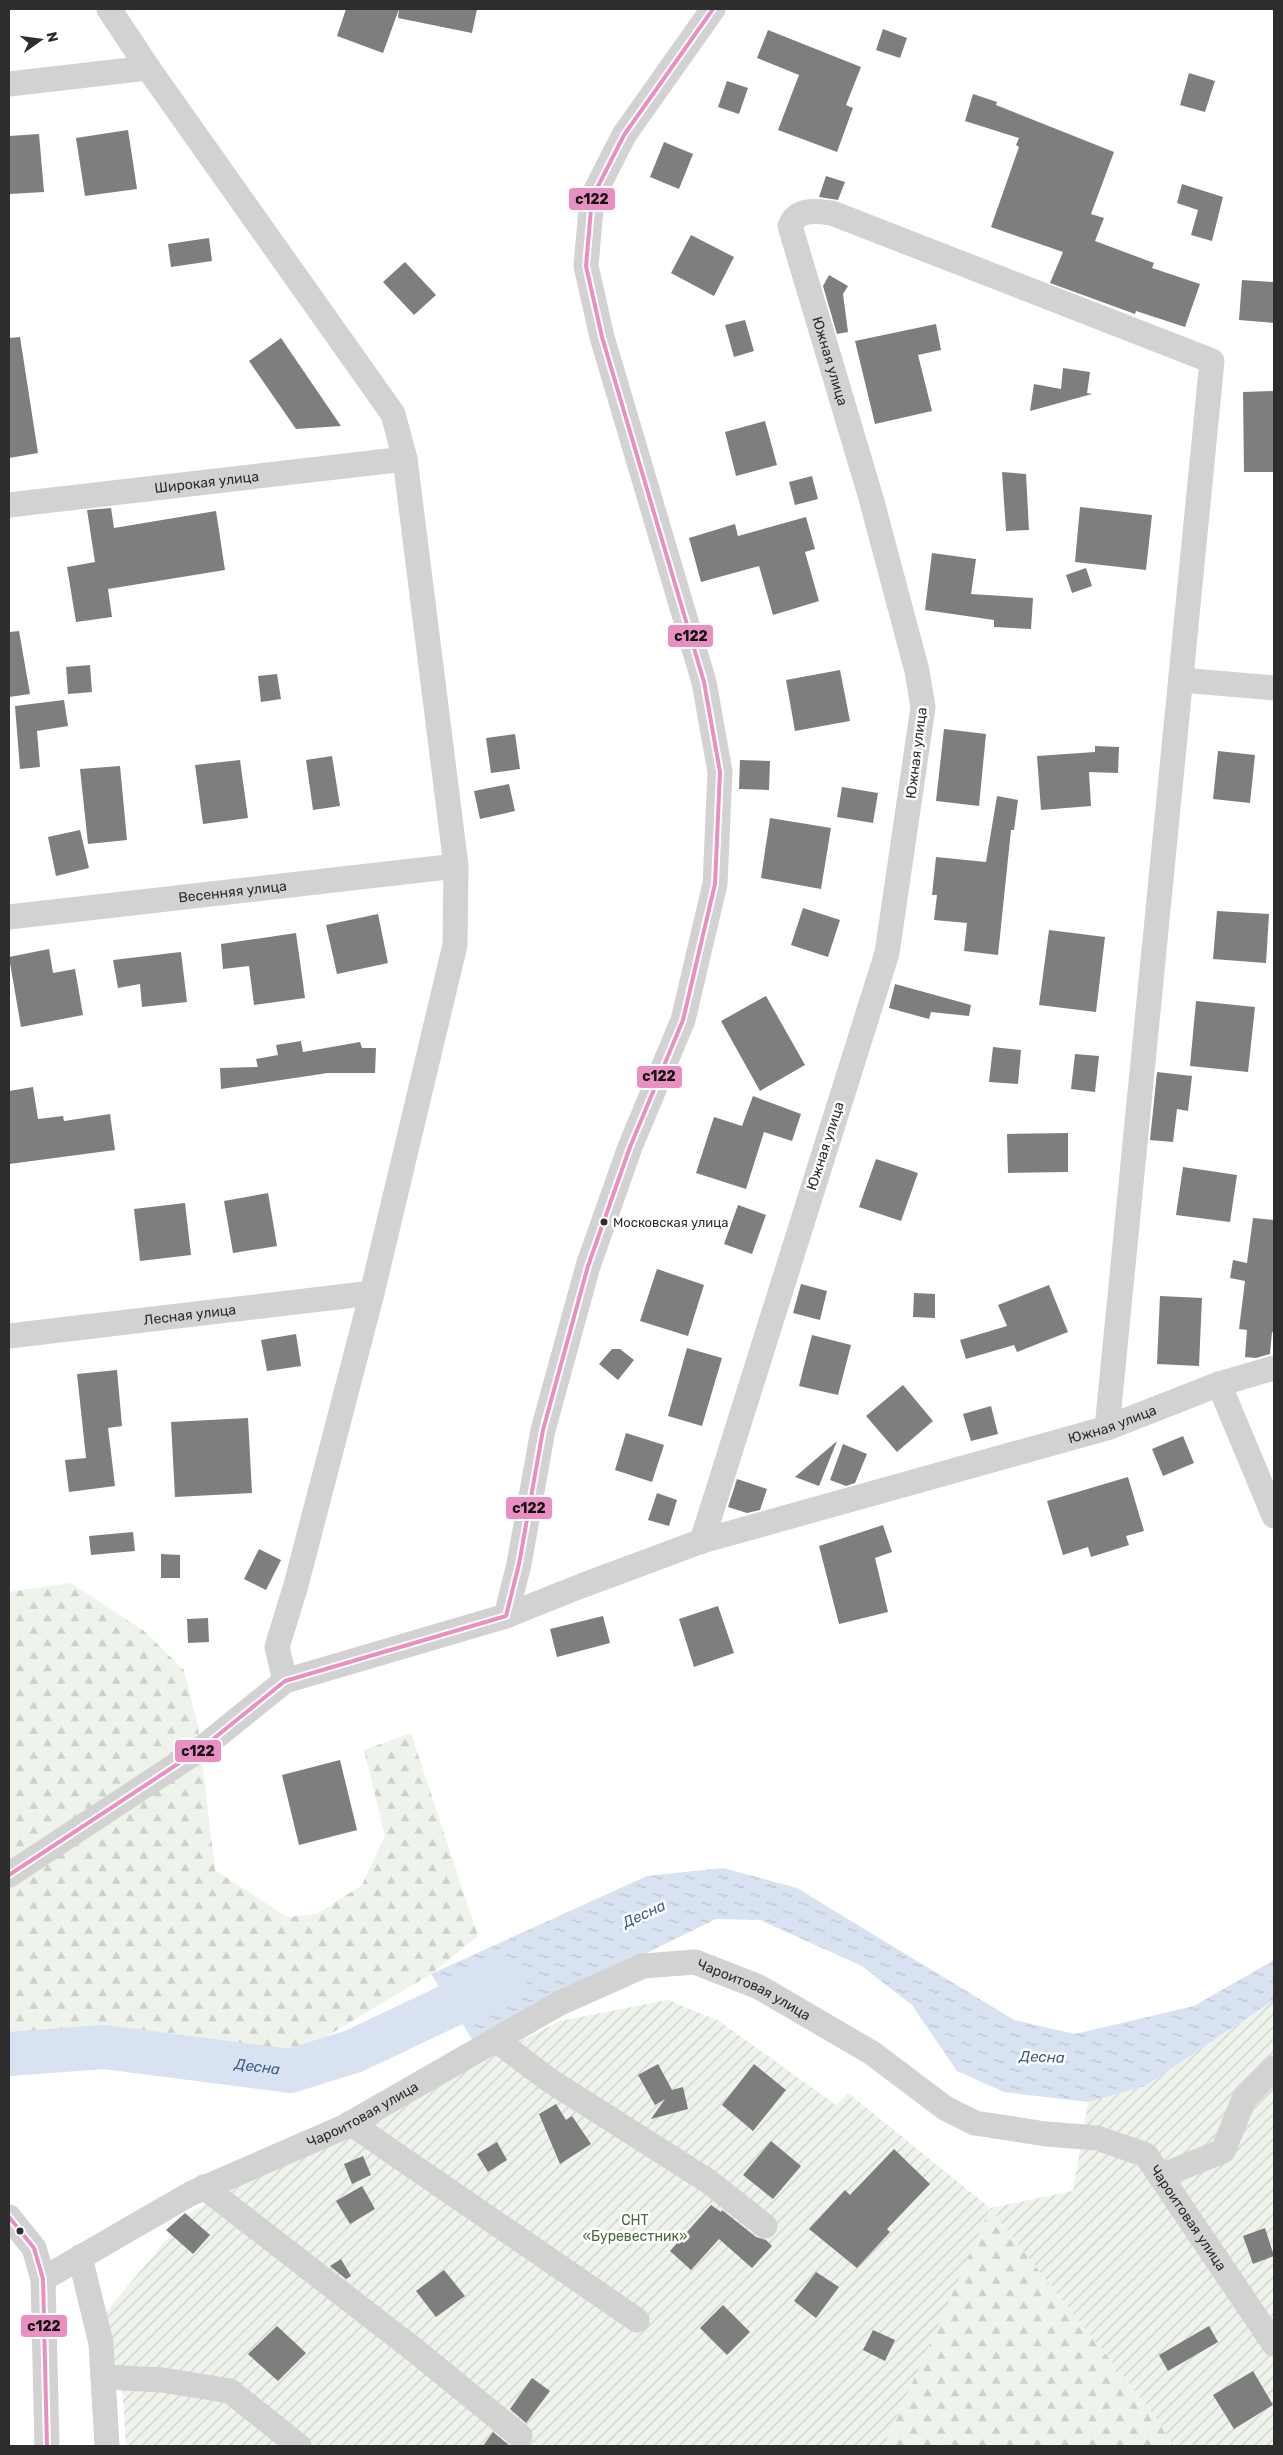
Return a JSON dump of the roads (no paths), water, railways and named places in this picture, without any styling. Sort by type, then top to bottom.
[{"type":"street","points":[[109,9],[148,68],[393,414],[405,459],[456,866],[455,945],[372,1293],[296,1584],[277,1648],[285,1681]]},
{"type":"street","points":[[506,1616],[519,1564],[543,1430],[588,1266],[630,1146],[683,1020],[715,884],[720,772],[704,682],[602,337],[586,266],[592,198],[624,136],[713,9]]},
{"type":"street","points":[[9,84],[148,68]]},
{"type":"street","name":"Южная улица","points":[[702,1541],[887,953],[923,707],[917,671],[870,498],[790,226],[792,219],[798,214],[812,211],[832,213],[1212,361],[1181,680]]},
{"type":"street","name":"Широкая улица","points":[[9,506],[405,459]]},
{"type":"street","points":[[1107,1428],[1181,680],[1274,688]]},
{"type":"street","name":"Весенняя улица","points":[[9,917],[456,866]]},
{"type":"street","name":"Лесная улица","points":[[9,1336],[372,1293]]},
{"type":"street","name":"Южная улица","points":[[702,1541],[1107,1428],[1220,1384],[1274,1368]]},
{"type":"street","points":[[1220,1384],[1274,1516]]},
{"type":"street","points":[[9,1875],[202,1748],[285,1681],[506,1616],[702,1541]]},
{"type":"street","name":"Чароитовая улица","points":[[43,2279],[204,2188],[350,2124],[560,2003],[643,1966],[695,1962],[767,1992],[872,2053],[944,2108],[975,2123],[1046,2134],[1097,2138],[1146,2155],[1267,2318],[1274,2344]]},
{"type":"street","points":[[496,2040],[549,2080],[708,2181],[765,2226]]},
{"type":"street","points":[[1161,2176],[1223,2151],[1244,2099],[1274,2068]]},
{"type":"street","points":[[350,2124],[637,2320]]},
{"type":"street","points":[[204,2188],[417,2352],[520,2436]]},
{"type":"street","points":[[9,2217],[34,2248],[43,2279],[47,2446]]},
{"type":"street","points":[[80,2257],[100,2343],[107,2446]]},
{"type":"street","points":[[103,2377],[162,2380],[230,2391],[300,2446]]},
{"type":"water","points":[[723,1868],[797,1888],[1014,2020],[1075,2034],[1194,2006],[1274,1960],[1274,2000],[1145,2086],[1088,2102],[1004,2092],[957,2071],[912,2005],[862,1966],[760,1920],[716,1919],[472,2039],[431,1974],[647,1876]]},
{"type":"waterway","name":"Десна","points":[[9,2054],[104,2047],[290,2071],[354,2051],[504,1980]]},
{"type":"place","name":"Московская улица","points":[[604,1222]]},
{"type":"park label","name":"СНТ «Буревестник»","points":[[635,2228]]}]
